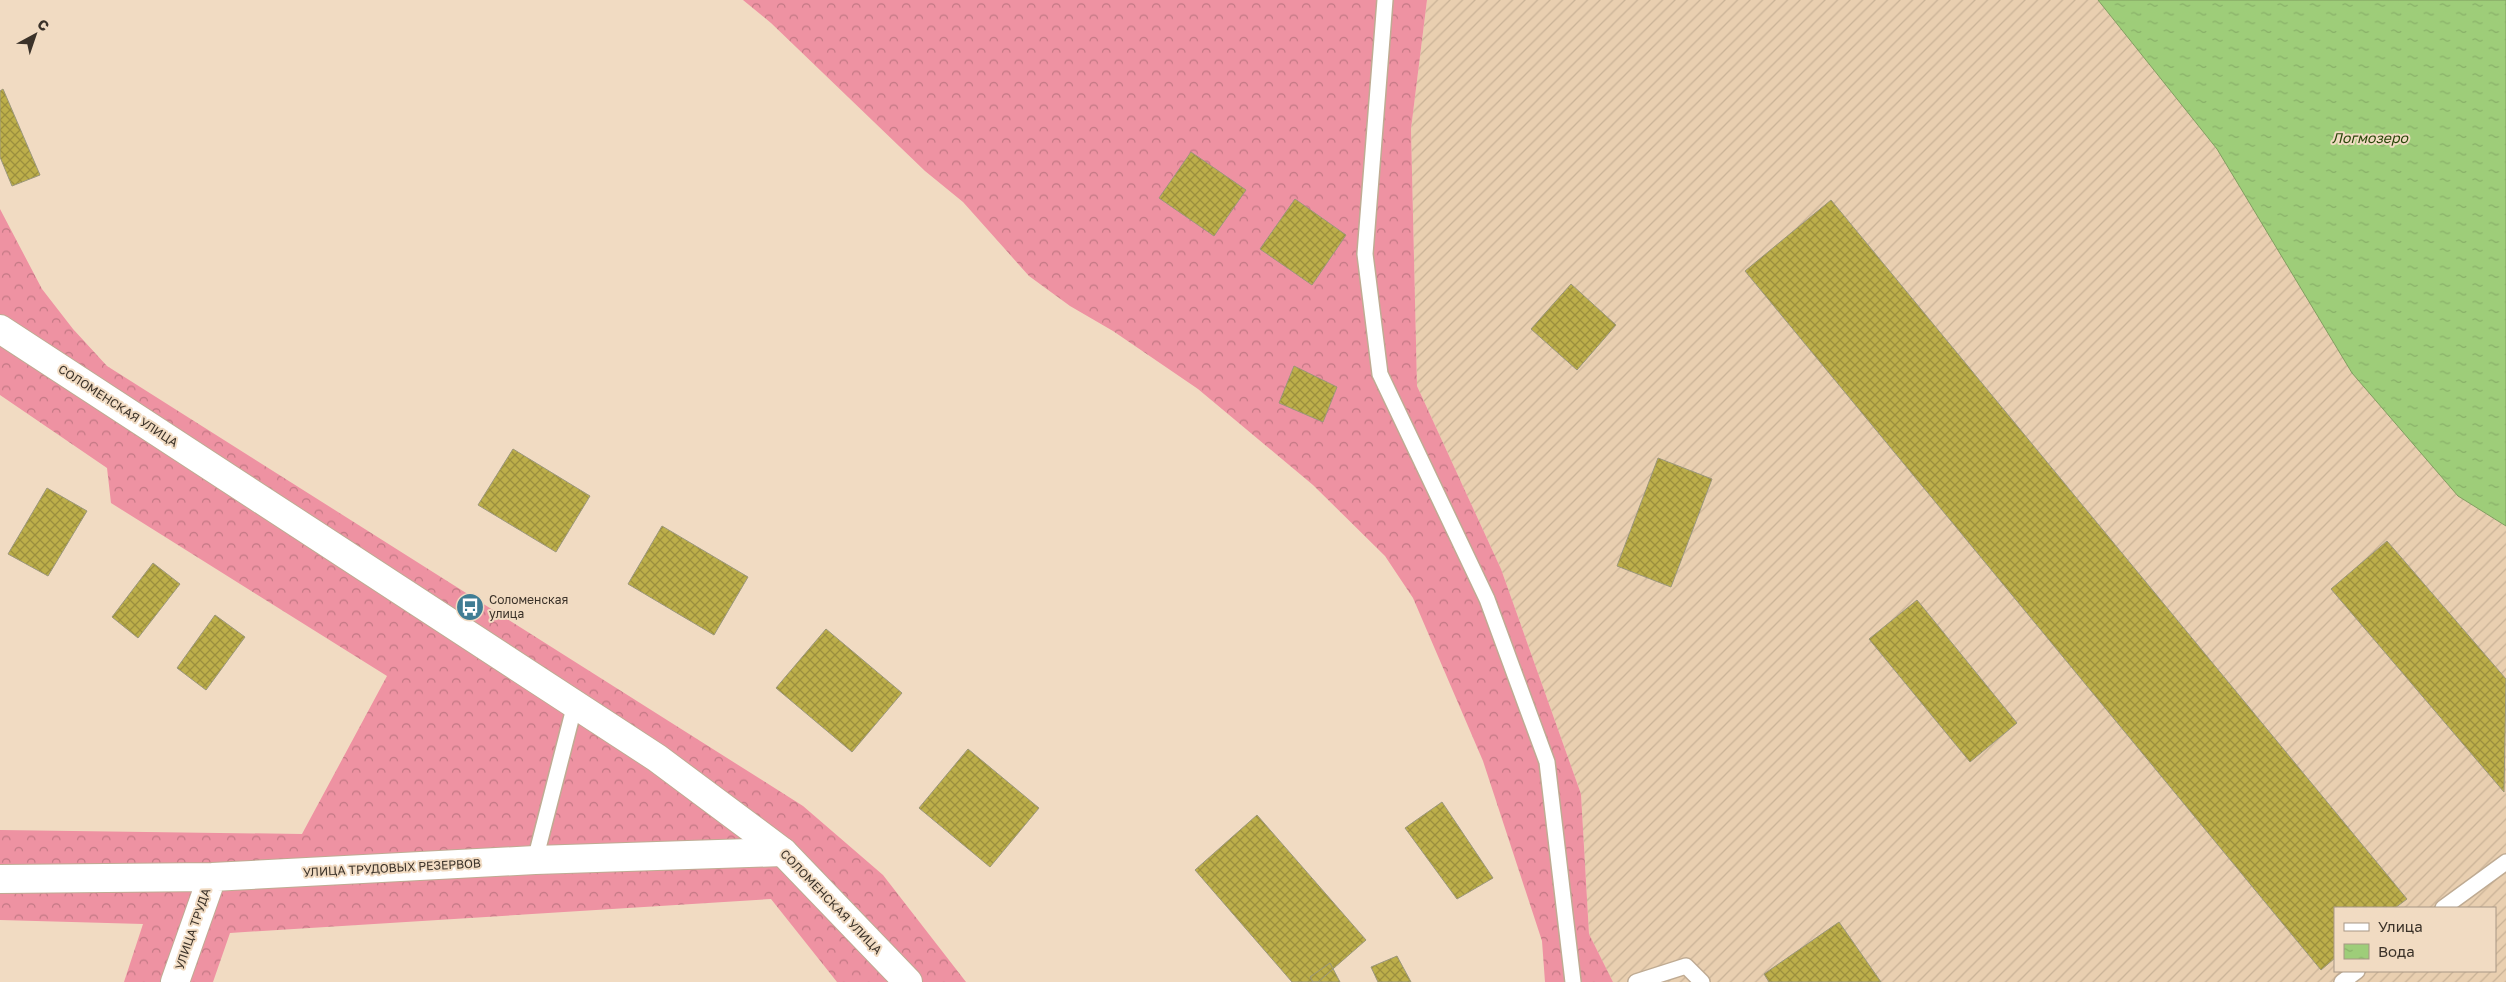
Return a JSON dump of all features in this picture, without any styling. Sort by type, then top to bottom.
[{"type":"street","name":"СОЛОМЕНСКАЯ УЛИЦА","points":[[0,329],[657,758],[783,852],[908,982]]},
{"type":"street","name":"УЛИЦА ТРУДОВЫХ РЕЗЕРВОВ","points":[[0,879],[212,877],[535,860],[783,852]]},
{"type":"street","name":"УЛИЦА ТРУДА","points":[[175,982],[212,877]]},
{"type":"lane","points":[[1386,0],[1381,35],[1365,254],[1380,374],[1487,599],[1548,762],[1573,982]]},
{"type":"lane","points":[[535,860],[575,704]]},
{"type":"lane","points":[[2444,907],[2506,862]]},
{"type":"lane","points":[[1636,982],[1686,966],[1702,982]]},
{"type":"lane","points":[[2342,982],[2356,972]]},
{"type":"shaded area","points":[[1427,0],[2098,0],[2217,149],[2458,496],[2506,526],[2506,982],[1613,982],[1589,934],[1581,794],[1501,569],[1417,386],[1411,129]]},
{"type":"green space","points":[[743,0],[1427,0],[1411,129],[1417,386],[1501,569],[1581,794],[1589,934],[1613,982],[1545,982],[1542,941],[1483,761],[1413,598],[1385,556],[1313,485],[1198,389],[1113,331],[1070,306],[1029,276],[963,202],[925,171],[771,23]]},
{"type":"green space","points":[[0,209],[42,289],[73,329],[107,366],[803,806],[883,875],[966,982],[837,982],[771,899],[230,933],[213,982],[124,982],[143,924],[0,920],[0,830],[302,834],[387,676],[111,503],[107,468],[0,395]]},
{"type":"water","name":"Логмозеро","points":[[2098,0],[2506,0],[2506,526],[2458,496],[2352,373],[2217,149]]},
{"type":"building","points":[[3,89],[40,175],[12,186],[0,157],[0,91]]},
{"type":"building","points":[[1191,152],[1246,190],[1214,236],[1159,198]]},
{"type":"building","points":[[1295,199],[1346,235],[1312,285],[1260,249]]},
{"type":"building","points":[[1831,200],[2407,899],[2396,907],[2334,907],[2334,959],[2321,970],[1745,271]]},
{"type":"building","points":[[1571,284],[1616,325],[1577,370],[1531,329]]},
{"type":"building","points":[[1294,366],[1337,387],[1323,422],[1279,403]]},
{"type":"building","points":[[513,449],[590,496],[556,552],[478,505]]},
{"type":"building","points":[[1658,458],[1712,479],[1671,587],[1617,566]]},
{"type":"building","points":[[47,488],[87,511],[48,576],[8,554]]},
{"type":"building","points":[[662,526],[748,577],[714,635],[628,584]]},
{"type":"building","points":[[2387,541],[2506,679],[2504,792],[2331,589]]},
{"type":"building","points":[[153,563],[180,584],[138,638],[112,617]]},
{"type":"building","points":[[1917,600],[2017,723],[1970,762],[1869,639]]},
{"type":"building","points":[[215,615],[245,637],[206,690],[177,668]]},
{"type":"building","points":[[826,629],[902,693],[852,752],[776,688]]},
{"type":"building","points":[[968,749],[1039,808],[990,867],[919,808]]},
{"type":"building","points":[[1442,802],[1493,878],[1457,899],[1405,828]]},
{"type":"building","points":[[1257,815],[1366,940],[1318,982],[1292,982],[1195,870]]},
{"type":"building","points":[[1839,922],[1881,982],[1769,982],[1764,974]]},
{"type":"building","points":[[1397,956],[1411,982],[1378,982],[1371,967]]},
{"type":"building","points":[[1330,963],[1340,982],[1313,982],[1310,977]]},
{"type":"place","name":"Соломенская улица","points":[[470,607]]}]
